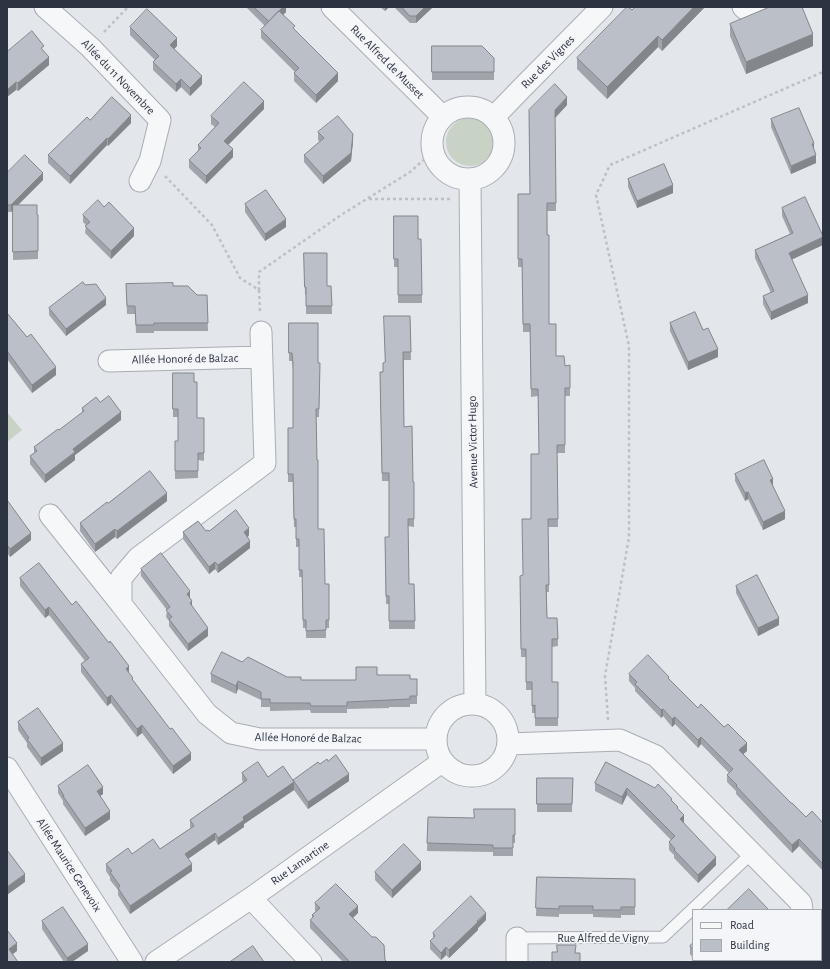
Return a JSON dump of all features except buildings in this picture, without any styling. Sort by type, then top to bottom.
[{"type":"street","name":"Allée du 11 Novembre","points":[[45,7],[90,47],[160,120],[150,161],[140,181]]},
{"type":"street","name":"Rue Alfred de Musset","points":[[332,7],[442,116]]},
{"type":"street","name":"Rue des Vignes","points":[[494,117],[602,7]]},
{"type":"street","points":[[743,7],[746,11],[750,12],[756,12],[766,7]]},
{"type":"street","points":[[462,106],[468,106],[485,110],[494,117],[504,136],[504,146],[502,156],[497,165],[489,172],[470,180],[458,178],[447,173],[438,165],[433,154],[431,144],[432,134],[442,116],[462,106]]},
{"type":"street","name":"Avenue Victor Hugo","points":[[470,180],[475,704]]},
{"type":"street","points":[[121,604],[121,578],[138,558],[265,463],[261,332]]},
{"type":"street","name":"Allée Honoré de Balzac","points":[[108,361],[261,357]]},
{"type":"street","name":"Allée Honoré de Balzac","points":[[50,515],[207,714],[231,733],[260,739],[436,739]]},
{"type":"street","points":[[475,704],[486,707],[500,717],[508,732],[508,744],[505,756],[498,766],[488,773],[476,776],[463,775],[452,770],[443,761],[438,751],[436,739],[438,728],[444,717],[453,710],[464,705],[475,704]]},
{"type":"street","points":[[508,744],[620,740],[656,756],[801,903],[802,909]]},
{"type":"street","name":"Rue Lamartine","points":[[156,962],[251,898],[443,761]]},
{"type":"street","name":"Allée Maurice Genevoix","points":[[7,768],[132,962]]},
{"type":"street","points":[[251,898],[311,962]]},
{"type":"street","name":"Rue Alfred de Vigny","points":[[517,938],[517,962]]},
{"type":"lane","name":"Rue Alfred de Vigny","points":[[693,909],[752,853]]},
{"type":"lane","name":"Rue Alfred de Vigny","points":[[517,938],[663,937],[692,910]]},
{"type":"path","points":[[90,47],[128,7]]},
{"type":"path","points":[[610,740],[605,676],[629,537],[629,346],[596,195],[610,165],[823,72]]},
{"type":"path","points":[[150,161],[212,225],[240,278],[260,290],[260,272],[324,227],[410,172],[433,154]]},
{"type":"path","points":[[368,198],[453,200]]},
{"type":"green space","points":[[465,118],[475,118],[487,125],[494,137],[494,147],[487,159],[475,166],[465,166],[457,162],[450,155],[446,147],[446,137],[450,129],[457,122]]},
{"type":"green space","points":[[7,412],[22,430],[7,442]]}]
